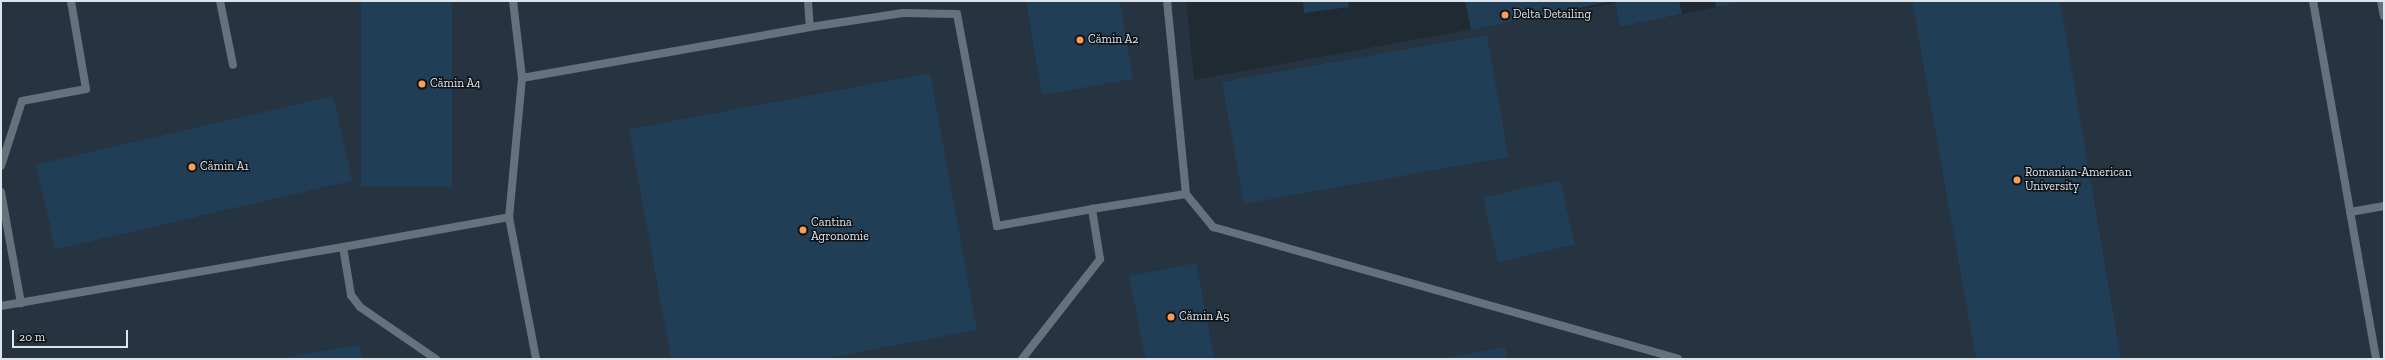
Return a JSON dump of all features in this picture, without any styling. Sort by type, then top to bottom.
[{"type":"lane","points":[[1,166],[22,101],[86,88],[71,1]]},
{"type":"lane","points":[[220,1],[233,66]]},
{"type":"lane","points":[[513,1],[522,78],[509,217],[536,359]]},
{"type":"lane","points":[[808,1],[810,27]]},
{"type":"lane","points":[[1167,1],[1186,194],[1213,226],[1678,359]]},
{"type":"lane","points":[[2313,1],[2376,359]]},
{"type":"lane","points":[[2381,1],[2384,16]]},
{"type":"lane","points":[[522,78],[810,27],[903,13],[957,14],[997,226],[1186,194]]},
{"type":"lane","points":[[1,192],[21,303]]},
{"type":"lane","points":[[2350,212],[2384,206]]},
{"type":"lane","points":[[1022,359],[1100,259],[1092,209]]},
{"type":"lane","points":[[1,306],[509,217]]},
{"type":"lane","points":[[343,247],[351,295],[360,307],[436,359]]},
{"type":"shaded area","points":[[1,1],[1186,1],[1194,80],[1615,3],[1620,27],[1748,1],[2384,1],[2384,359],[1,359]]},
{"type":"building","name":"Cămin A4","points":[[361,1],[452,1],[452,187],[361,187]]},
{"type":"building","name":"Cămin A2","points":[[1026,1],[1120,1],[1133,79],[1042,95]]},
{"type":"building","points":[[1303,1],[1348,1],[1349,7],[1304,13]]},
{"type":"building","name":"Delta Detailing","points":[[1465,1],[1608,1],[1608,2],[1471,30]]},
{"type":"building","points":[[1618,1],[1679,1],[1682,14],[1620,27],[1615,3]]},
{"type":"building","points":[[1715,1],[1744,1],[1744,2],[1716,7]]},
{"type":"building","points":[[1912,1],[2060,1],[2121,359],[1976,359]]},
{"type":"building","points":[[1487,35],[1509,157],[1244,204],[1222,82]]},
{"type":"building","name":"Cantina Agronomie","points":[[930,73],[977,330],[822,359],[671,359],[629,129]]},
{"type":"building","name":"Cămin A1","points":[[333,96],[353,181],[55,249],[36,165]]},
{"type":"building","points":[[1560,180],[1575,244],[1498,262],[1483,198]]},
{"type":"building","name":"Cămin A5","points":[[1196,263],[1215,359],[1145,359],[1129,276]]},
{"type":"building","points":[[359,345],[362,359],[281,359],[281,358]]},
{"type":"building","points":[[1505,347],[1507,359],[1445,359],[1445,358]]},
{"type":"place","name":"Delta Detailing","points":[[1505,15]]},
{"type":"place","name":"Cămin A2","points":[[1080,40]]},
{"type":"place","name":"Cămin A4","points":[[422,84]]},
{"type":"place","name":"Cămin A1","points":[[192,167]]},
{"type":"place","name":"Romanian-American University","points":[[2017,180]]},
{"type":"place","name":"Cantina Agronomie","points":[[803,230]]},
{"type":"place","name":"Cămin A5","points":[[1171,317]]}]
